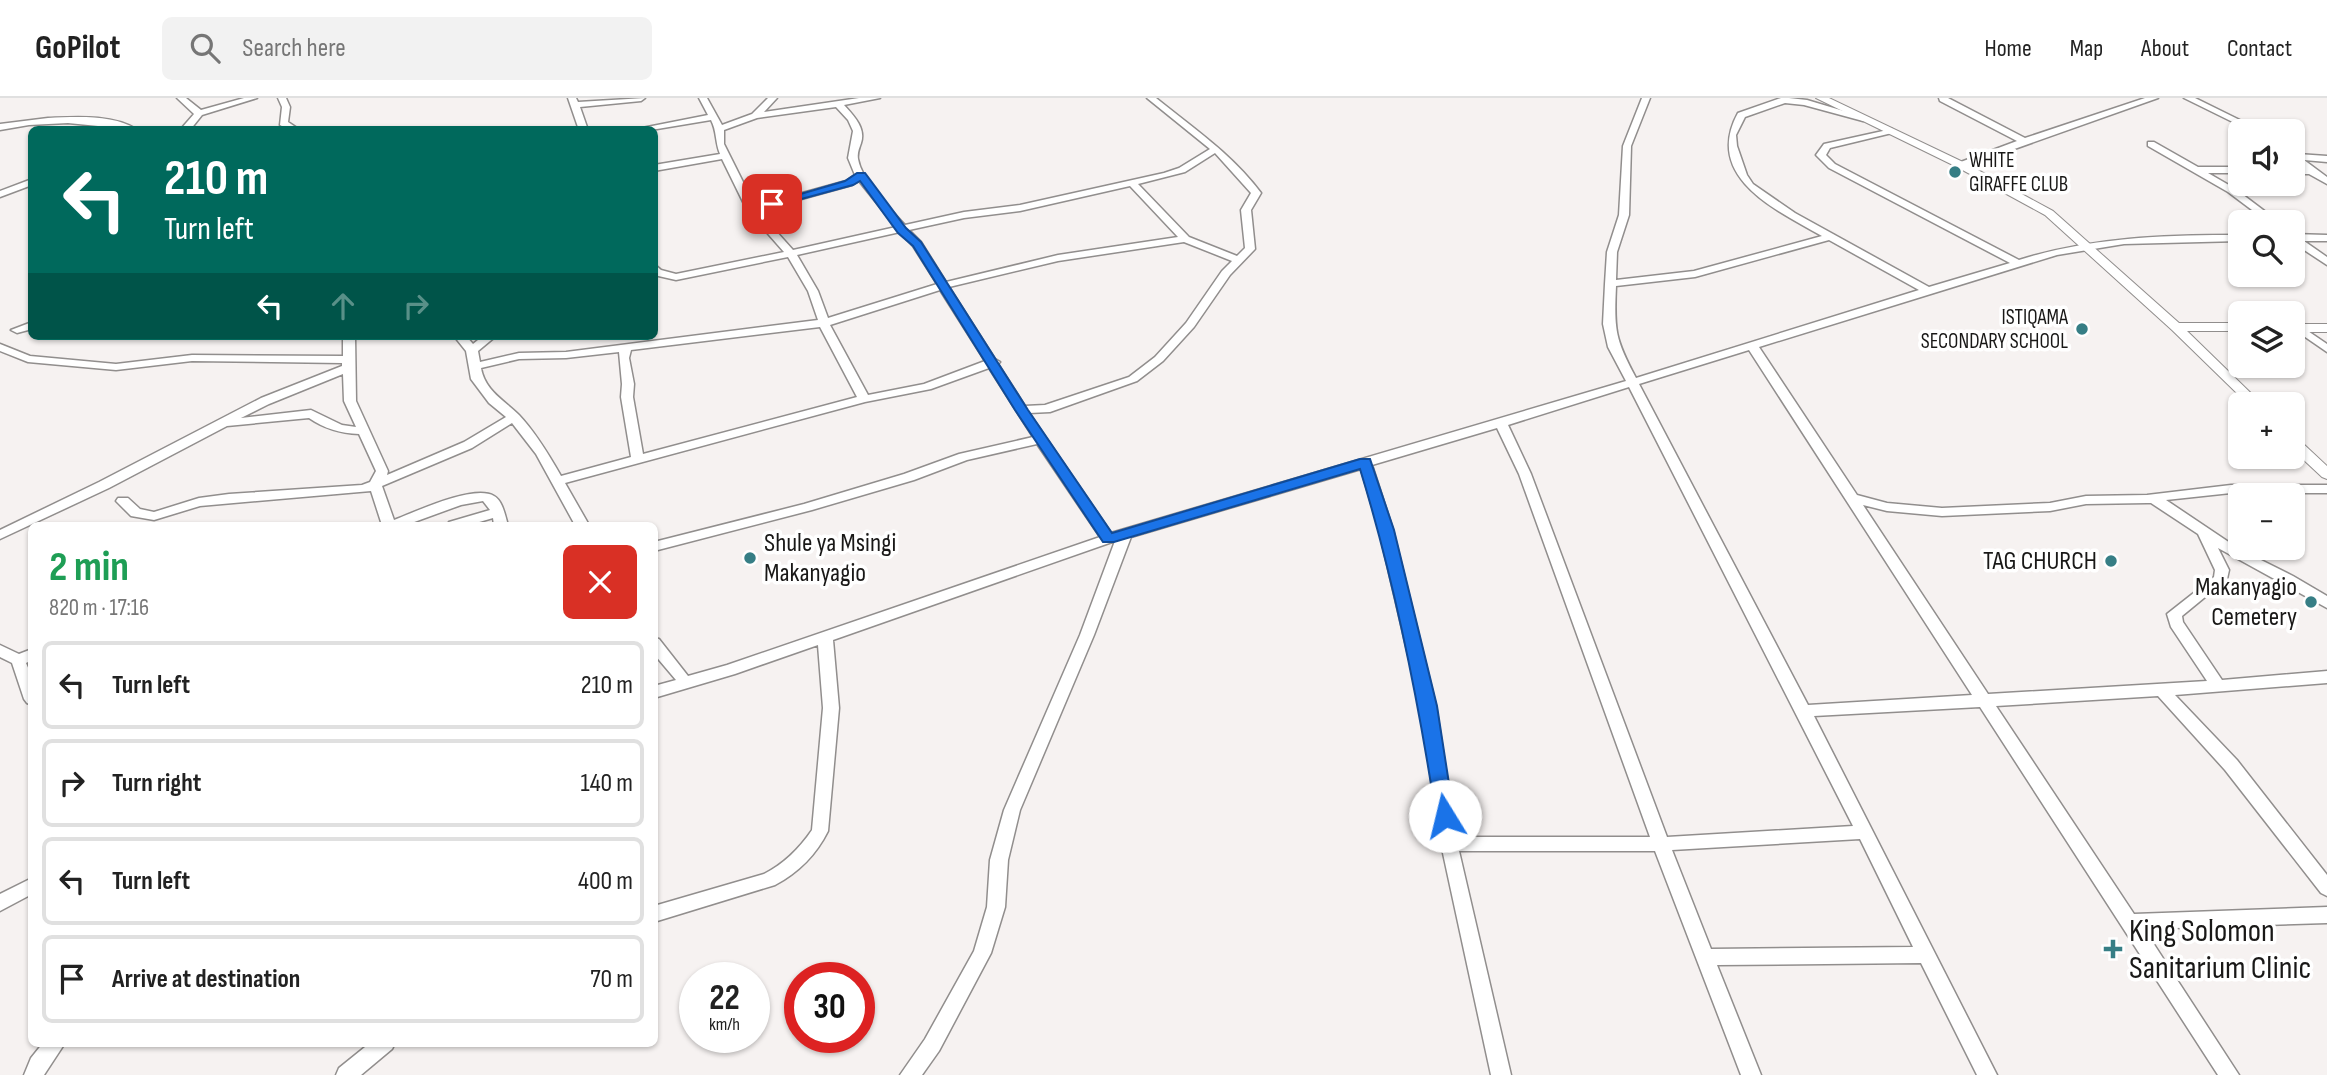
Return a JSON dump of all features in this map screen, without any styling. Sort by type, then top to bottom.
[{"type":"street","points":[[181,98],[199,113]]},
{"type":"street","points":[[188,126],[199,113],[253,98]]},
{"type":"street","points":[[282,98],[286,107],[283,123],[289,126]]},
{"type":"street","points":[[582,126],[573,102],[641,98]]},
{"type":"street","points":[[703,98],[720,129],[720,144],[724,156],[752,210],[791,254],[813,292],[824,323],[864,399]]},
{"type":"street","points":[[755,116],[773,98]]},
{"type":"street","points":[[720,129],[755,116],[876,98]]},
{"type":"street","points":[[1021,410],[1046,409],[1133,379],[1159,359],[1191,325],[1226,273],[1250,248],[1246,210],[1256,193],[1245,177],[1216,149],[1152,98]]},
{"type":"street","points":[[1647,98],[1627,146],[1624,215],[1612,252],[1611,338],[1630,383],[1804,711],[1987,1075]]},
{"type":"street","points":[[1821,98],[1961,165],[2049,213],[2176,327],[2243,392]]},
{"type":"street","points":[[1943,98],[2026,142]]},
{"type":"street","points":[[2116,98],[2134,105]]},
{"type":"street","points":[[1961,165],[2154,98]]},
{"type":"street","points":[[2188,98],[2233,119]]},
{"type":"street","points":[[1863,118],[1804,102],[1780,100],[1741,115],[1732,135],[1732,146],[1742,176],[1750,186],[1793,215],[1930,292]]},
{"type":"street","points":[[838,104],[852,120],[858,135],[852,158],[861,175],[902,230],[917,244],[994,362],[1021,410],[1108,539]]},
{"type":"street","points":[[655,126],[712,117]]},
{"type":"street","points":[[0,127],[16,122],[110,121],[128,126]]},
{"type":"street","points":[[1889,131],[1827,146],[1821,155],[1832,166],[2020,264]]},
{"type":"street","points":[[2151,144],[2231,190],[2258,210]]},
{"type":"street","points":[[659,277],[703,273],[964,215],[1020,208],[1047,200],[1133,184],[1182,170],[1216,149]]},
{"type":"street","points":[[658,167],[724,156]]},
{"type":"street","points":[[2305,156],[2327,159]]},
{"type":"street","points":[[2305,165],[2327,181]]},
{"type":"street","points":[[2196,170],[2228,170]]},
{"type":"street","points":[[2305,171],[2311,171]]},
{"type":"street","points":[[752,210],[849,183],[861,175]]},
{"type":"street","points":[[0,194],[28,184]]},
{"type":"street","points":[[1133,184],[1185,239],[1239,260]]},
{"type":"street","points":[[1610,284],[1695,274],[1832,236]]},
{"type":"street","points":[[658,691],[825,637],[1108,539],[1501,423],[2020,264],[2086,245],[2161,239],[2228,238]]},
{"type":"street","points":[[2305,238],[2327,238]]},
{"type":"street","points":[[476,366],[519,356],[566,355],[824,323],[942,286],[1097,250],[1185,239]]},
{"type":"street","points":[[2305,246],[2327,262]]},
{"type":"street","points":[[17,330],[28,326]]},
{"type":"street","points":[[2176,327],[2228,327]]},
{"type":"street","points":[[2305,328],[2327,327]]},
{"type":"street","points":[[2305,334],[2327,349]]},
{"type":"street","points":[[349,340],[351,401],[382,471],[375,485],[390,522]]},
{"type":"street","points":[[463,340],[472,350],[477,379],[493,400],[514,417],[542,453],[580,522]]},
{"type":"street","points":[[472,350],[485,340]]},
{"type":"street","points":[[627,346],[622,359],[630,389],[627,397],[637,458]]},
{"type":"street","points":[[0,347],[28,359],[57,360],[90,366],[116,367],[192,358],[348,364]]},
{"type":"street","points":[[1753,347],[2229,1075]]},
{"type":"street","points":[[557,481],[864,399],[927,387],[994,362]]},
{"type":"street","points":[[0,535],[104,485],[285,391],[348,364]]},
{"type":"street","points":[[217,425],[311,414],[340,429],[363,431]]},
{"type":"street","points":[[123,501],[136,513],[154,516],[199,502],[229,498],[352,490],[375,485],[468,444],[514,417]]},
{"type":"street","points":[[1501,423],[1525,474],[1661,844],[1751,1075]]},
{"type":"street","points":[[658,546],[820,503],[909,477],[963,457],[1041,439]]},
{"type":"street","points":[[2305,453],[2326,473]]},
{"type":"street","points":[[1365,462],[1386,530],[1428,706],[1449,844],[1501,1075]]},
{"type":"street","points":[[1852,498],[1887,507],[1942,512],[2050,507],[2085,500],[2155,499],[2183,493],[2231,489],[2327,489]]},
{"type":"street","points":[[400,522],[473,497],[490,499],[500,519],[477,522]]},
{"type":"street","points":[[2155,499],[2248,560],[2288,579],[2327,603]]},
{"type":"street","points":[[2204,532],[2222,570],[2220,579],[2174,614],[2176,623],[2218,686]]},
{"type":"street","points":[[910,1075],[932,1045],[982,953],[996,907],[999,860],[1012,810],[1087,635],[1125,534]]},
{"type":"street","points":[[658,913],[769,880],[787,870],[807,851],[820,831],[831,708],[825,637]]},
{"type":"street","points":[[658,647],[681,677]]},
{"type":"street","points":[[0,650],[25,657],[28,675]]},
{"type":"street","points":[[1804,711],[2162,690],[2327,677]]},
{"type":"street","points":[[2162,690],[2231,765],[2327,888]]},
{"type":"street","points":[[1449,844],[1661,844],[1864,832]]},
{"type":"street","points":[[0,903],[28,887]]},
{"type":"street","points":[[2130,922],[2327,915]]},
{"type":"street","points":[[1705,957],[1927,955]]},
{"type":"street","points":[[34,1075],[52,1047]]},
{"type":"street","points":[[346,1075],[381,1047]]},
{"type":"place","name":"WHITE GIRAFFE CLUB","points":[[1955,172]]},
{"type":"place","name":"ISTIQAMA SECONDARY SCHOOL","points":[[2082,329]]},
{"type":"place","name":"Shule ya Msingi Makanyagio","points":[[750,558]]},
{"type":"place","name":"TAG CHURCH","points":[[2111,561]]},
{"type":"place","name":"Makanyagio Cemetery","points":[[2311,602]]},
{"type":"place","name":"King Solomon Sanitarium Clinic","points":[[2113,949]]},
{"type":"route","points":[[772,204],[849,183],[861,175],[902,230],[917,244],[994,362],[1021,410],[1108,539],[1365,462],[1386,530],[1428,706],[1445,816]]}]
